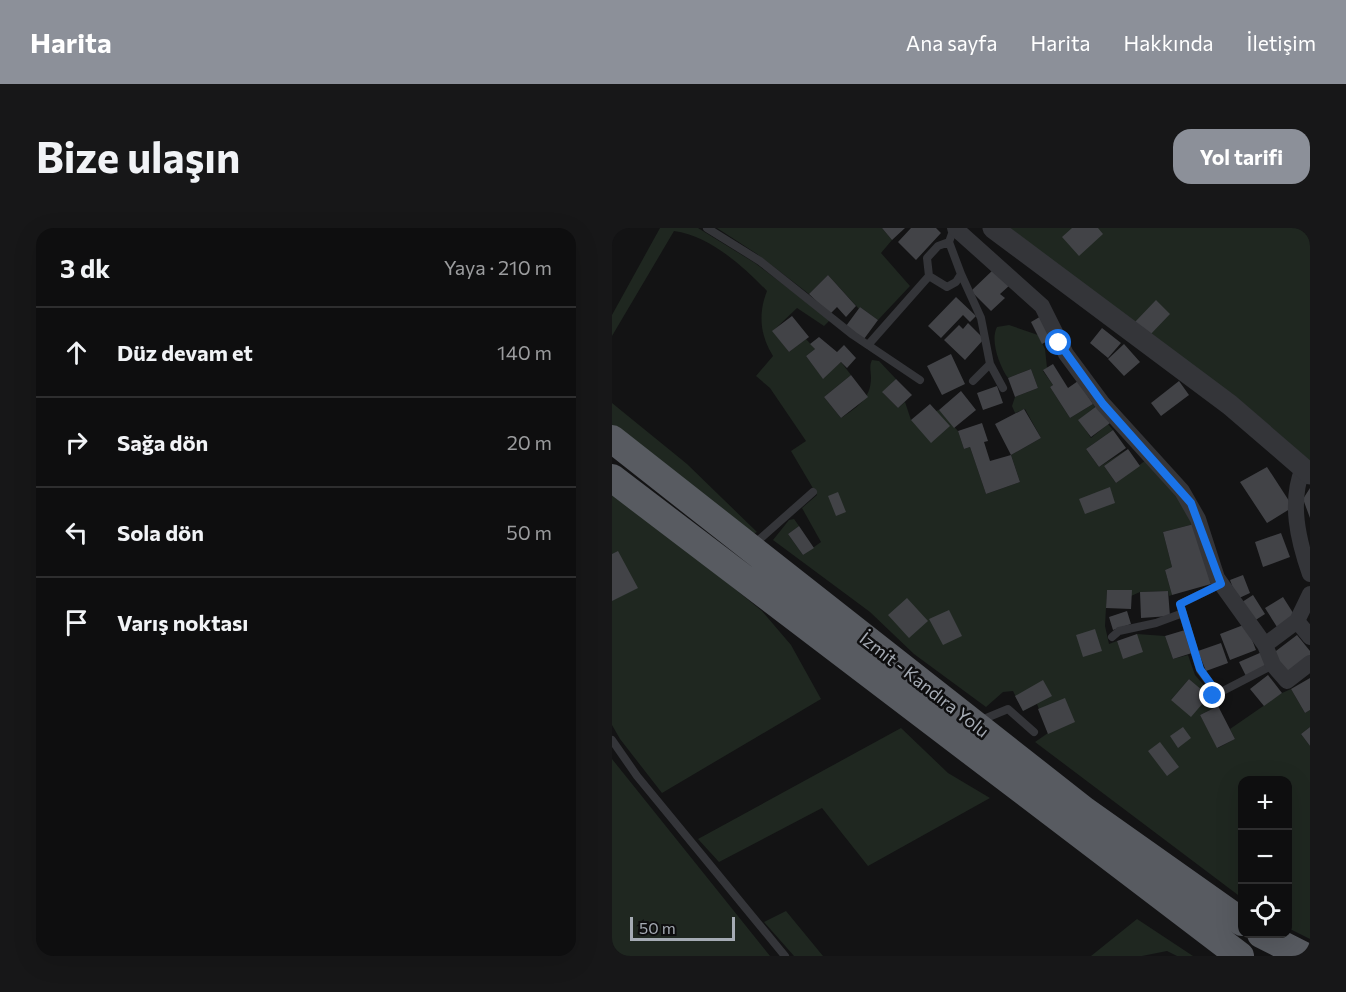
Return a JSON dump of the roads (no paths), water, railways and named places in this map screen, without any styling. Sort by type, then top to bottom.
[{"type":"highway","name":"İzmit - Kandıra Yolu","points":[[612,439],[1085,811],[1238,919]]},
{"type":"highway","points":[[612,478],[1240,956]]},
{"type":"highway","points":[[1270,938],[1304,956]]},
{"type":"street","points":[[993,228],[1230,405],[1307,471],[1297,483],[1296,515],[1310,574]]},
{"type":"street","points":[[953,233],[1042,306],[1066,354],[1111,412],[1182,491],[1198,519],[1221,584],[1265,645],[1273,665],[1287,681],[1310,663]]},
{"type":"street","points":[[1265,645],[1297,621],[1310,594]]},
{"type":"street","points":[[1297,621],[1310,637]]},
{"type":"lane","points":[[707,228],[760,261],[868,345],[920,380]]},
{"type":"lane","points":[[868,345],[929,276],[927,258],[953,233],[961,274],[981,318],[990,364],[1003,388]]},
{"type":"lane","points":[[929,276],[947,287],[956,282],[961,274]]},
{"type":"lane","points":[[973,381],[990,364]]},
{"type":"lane","points":[[749,548],[813,492]]},
{"type":"lane","points":[[1221,584],[1180,604],[1200,669],[1215,695],[1273,665]]},
{"type":"lane","points":[[1112,637],[1119,631],[1156,624],[1183,614]]},
{"type":"lane","points":[[974,724],[1008,710],[1034,732]]},
{"type":"lane","points":[[612,740],[637,776],[785,956]]}]
